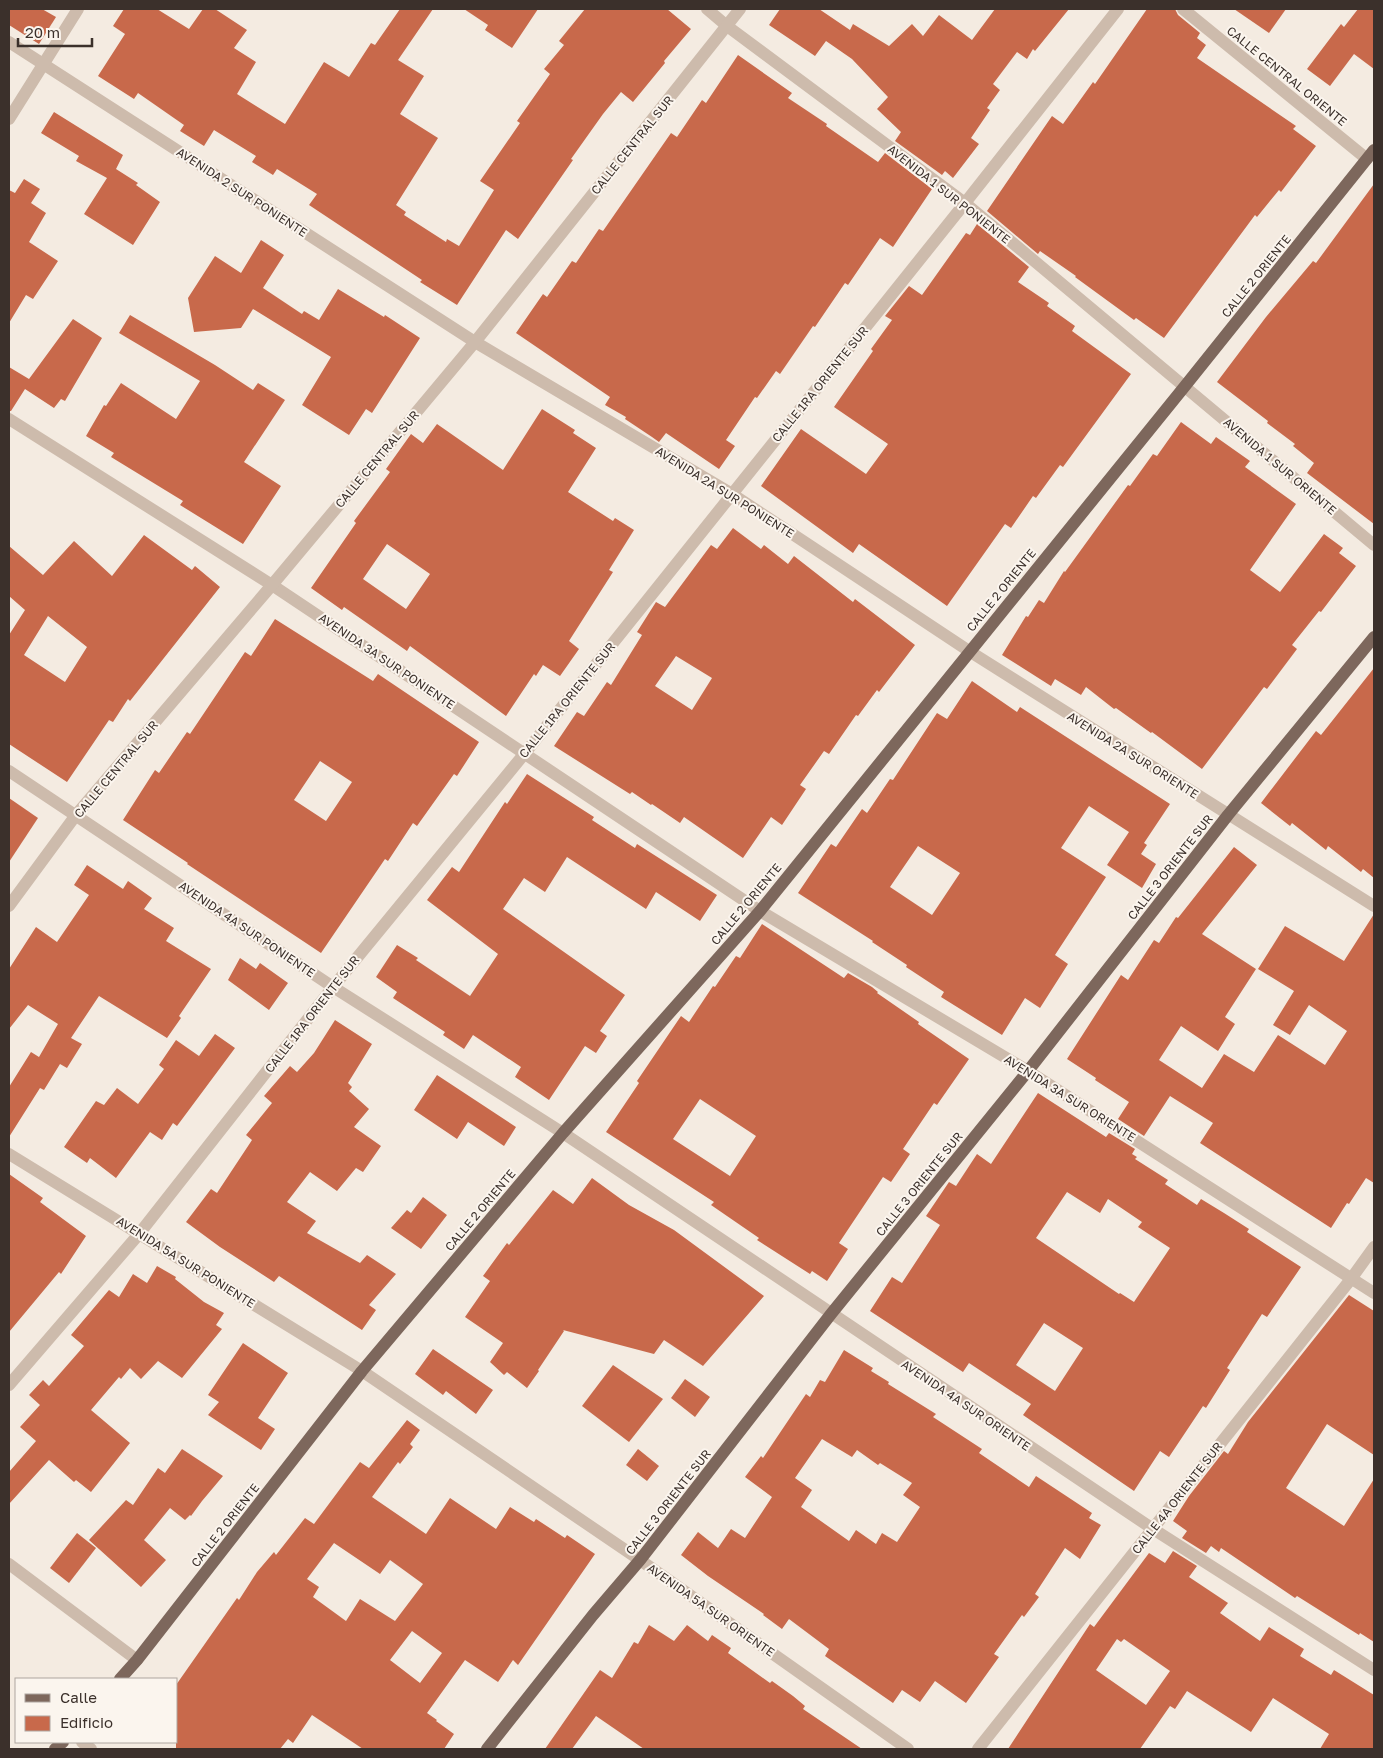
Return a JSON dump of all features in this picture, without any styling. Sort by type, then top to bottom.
[{"type":"main road","name":"CALLE 2 ORIENTE","points":[[121,1678],[137,1660],[362,1371],[563,1133],[760,911],[969,651],[1372,158]]},
{"type":"main road","name":"CALLE 3 ORIENTE SUR","points":[[487,1749],[593,1615],[640,1560],[831,1314],[1028,1071],[1228,815],[1374,638]]},
{"type":"street","points":[[9,118],[78,9]]},
{"type":"street","name":"AVENIDA 1 SUR PONIENTE","points":[[707,9],[727,26],[965,203],[1185,386]]},
{"type":"street","name":"CALLE CENTRAL SUR","points":[[9,906],[76,815],[272,585],[475,342],[740,9]]},
{"type":"street","name":"CALLE 1RA ORIENTE SUR","points":[[9,1385],[139,1234],[333,987],[525,753],[1118,9]]},
{"type":"street","name":"CALLE CENTRAL ORIENTE","points":[[1183,9],[1372,158]]},
{"type":"street","name":"AVENIDA 2 SUR PONIENTE","points":[[9,42],[475,342]]},
{"type":"street","name":"AVENIDA 2A SUR PONIENTE","points":[[475,342],[732,494],[969,651]]},
{"type":"street","name":"AVENIDA 1 SUR ORIENTE","points":[[1185,386],[1374,545]]},
{"type":"street","name":"AVENIDA 3A SUR PONIENTE","points":[[9,419],[272,585],[760,911]]},
{"type":"street","name":"AVENIDA 2A SUR ORIENTE","points":[[969,651],[1374,906]]},
{"type":"street","name":"AVENIDA 4A SUR PONIENTE","points":[[9,771],[333,987],[563,1133]]},
{"type":"street","name":"AVENIDA 3A SUR ORIENTE","points":[[760,911],[1028,1071],[1374,1294]]},
{"type":"street","name":"AVENIDA 4A SUR ORIENTE","points":[[563,1133],[1153,1529],[1374,1670]]},
{"type":"street","name":"AVENIDA 5A SUR PONIENTE","points":[[9,1154],[362,1371]]},
{"type":"street","name":"CALLE 4A ORIENTE SUR","points":[[978,1749],[1351,1279],[1374,1247]]},
{"type":"street","name":"AVENIDA 5A SUR ORIENTE","points":[[362,1371],[640,1560],[908,1749]]},
{"type":"street","points":[[9,1564],[137,1660]]},
{"type":"building","points":[[9,9],[42,9],[56,17],[39,44],[9,25]]},
{"type":"building","points":[[124,9],[157,9],[189,29],[203,9],[215,9],[247,30],[234,48],[256,62],[237,94],[285,124],[324,62],[349,77],[371,43],[375,45],[400,9],[433,9],[398,60],[424,76],[400,114],[438,138],[396,205],[406,212],[404,215],[446,242],[447,239],[459,246],[494,190],[480,181],[520,123],[517,121],[550,74],[544,69],[564,45],[559,41],[585,9],[667,9],[691,29],[633,102],[621,92],[571,159],[573,160],[518,239],[506,230],[457,305],[420,282],[422,280],[309,205],[317,194],[277,169],[273,175],[252,162],[256,156],[214,130],[204,146],[180,131],[184,125],[138,93],[134,99],[98,76],[125,34],[113,26]]},
{"type":"building","points":[[464,9],[538,9],[512,48],[485,30],[488,25]]},
{"type":"building","points":[[780,9],[819,9],[850,30],[853,24],[889,46],[912,24],[923,36],[939,15],[972,40],[995,9],[1069,9],[1035,51],[1033,49],[1027,59],[1017,52],[993,84],[1000,90],[987,108],[990,110],[971,138],[979,144],[953,178],[945,171],[942,175],[895,141],[901,132],[877,109],[888,97],[852,59],[826,41],[815,56],[769,25]]},
{"type":"building","points":[[1147,9],[1175,9],[1178,15],[1200,33],[1197,38],[1206,45],[1197,58],[1296,126],[1293,129],[1316,146],[1281,192],[1279,190],[1257,217],[1255,215],[1164,338],[1136,318],[1134,320],[1040,251],[1038,254],[987,211],[1052,116],[1063,124],[1093,82],[1095,84]]},
{"type":"building","points":[[1234,9],[1286,9],[1269,33]]},
{"type":"building","points":[[1358,9],[1374,9],[1374,69],[1354,54],[1330,86],[1307,69],[1341,24],[1344,27]]},
{"type":"building","points":[[738,55],[792,93],[788,98],[878,162],[885,153],[932,189],[893,247],[880,238],[848,285],[845,283],[780,374],[776,371],[757,398],[755,397],[726,440],[735,446],[719,469],[666,433],[659,442],[625,419],[626,417],[605,405],[610,397],[516,333],[543,294],[547,297],[572,261],[576,263],[599,229],[603,231],[671,133],[677,137],[702,100],[706,103]]},
{"type":"building","points":[[54,112],[123,155],[116,169],[138,183],[136,185],[160,202],[133,245],[84,214],[107,178],[76,161],[79,156],[41,133]]},
{"type":"building","points":[[24,179],[40,189],[31,203],[46,213],[29,242],[58,261],[33,299],[26,295],[9,323],[9,190],[15,193]]},
{"type":"building","points":[[1374,184],[1374,524],[1307,473],[1314,463],[1293,446],[1295,444],[1267,423],[1268,421],[1217,382],[1266,317],[1313,261],[1316,263]]},
{"type":"building","points":[[977,224],[1029,267],[1018,282],[1049,303],[1047,306],[1075,326],[1072,331],[1131,374],[1063,467],[1060,465],[1036,498],[1033,496],[1011,528],[1005,524],[947,606],[859,544],[853,553],[761,486],[801,429],[866,474],[888,444],[834,407],[892,320],[885,316],[909,286],[922,295],[966,233],[970,235]]},
{"type":"building","points":[[261,240],[284,255],[263,288],[302,314],[304,311],[319,320],[338,289],[384,317],[385,315],[420,338],[372,413],[366,409],[349,435],[302,405],[331,357],[253,309],[241,328],[194,332],[188,298],[215,256],[241,273]]},
{"type":"building","points":[[130,315],[215,365],[253,390],[258,383],[285,400],[244,462],[281,486],[243,544],[180,505],[183,501],[111,457],[114,453],[86,436],[104,405],[106,406],[121,383],[176,419],[200,381],[119,333]]},
{"type":"building","points":[[73,319],[102,338],[65,401],[61,399],[54,408],[25,389],[11,411],[9,411],[9,367],[29,379]]},
{"type":"building","points":[[542,409],[575,430],[573,433],[596,448],[568,492],[613,521],[615,518],[634,530],[609,570],[613,572],[569,641],[579,649],[560,676],[543,665],[536,676],[534,674],[506,716],[410,646],[407,651],[344,607],[342,610],[311,588],[356,523],[354,521],[390,472],[386,469],[411,434],[423,443],[437,424],[503,470]],"holes":[[[387,544],[430,574],[406,609],[363,579]]]},
{"type":"building","points":[[1181,422],[1211,444],[1216,437],[1250,461],[1245,467],[1296,504],[1250,570],[1280,592],[1324,534],[1343,548],[1339,553],[1356,566],[1321,612],[1319,611],[1292,645],[1297,649],[1267,689],[1264,687],[1202,769],[1152,732],[1116,708],[1114,709],[1086,687],[1081,695],[1055,679],[1051,686],[1002,655],[1026,616],[1028,617],[1039,600],[1044,603],[1064,571],[1128,485],[1130,486],[1153,454],[1157,456]]},
{"type":"building","points":[[733,528],[761,549],[764,545],[788,564],[794,556],[853,602],[855,599],[915,645],[879,692],[877,690],[858,716],[856,715],[829,754],[824,751],[800,785],[806,789],[782,825],[771,817],[743,858],[684,817],[680,823],[652,804],[632,792],[630,794],[554,746],[577,712],[584,716],[607,682],[611,685],[642,635],[637,632],[656,602],[665,607],[711,545],[717,549]],"holes":[[[676,656],[712,678],[692,710],[655,686]]]},
{"type":"building","points":[[144,535],[192,570],[195,566],[220,587],[130,701],[128,699],[113,722],[109,720],[67,782],[9,744],[9,635],[25,610],[9,596],[9,546],[43,575],[74,541],[112,576]],"holes":[[[48,616],[87,647],[65,682],[24,655]]]},
{"type":"building","points":[[275,619],[373,681],[378,674],[479,742],[457,776],[454,774],[417,826],[413,823],[388,861],[385,859],[321,953],[123,820],[155,770],[159,773],[187,732],[190,734],[245,652],[251,656]],"holes":[[[320,761],[352,782],[326,821],[294,800]]]},
{"type":"building","points":[[1374,668],[1374,878],[1363,869],[1361,872],[1328,846],[1326,850],[1292,823],[1290,826],[1261,803],[1316,731],[1321,735]]},
{"type":"building","points":[[972,681],[1017,712],[1020,707],[1170,804],[1144,843],[1147,845],[1141,854],[1156,864],[1142,888],[1107,865],[1129,832],[1089,806],[1061,848],[1106,877],[1055,955],[1068,964],[1040,1008],[1025,998],[1002,1035],[941,997],[944,992],[906,967],[907,965],[798,893],[831,844],[836,847],[862,809],[867,813],[890,779],[893,780],[937,713],[947,719]],"holes":[[[918,846],[960,873],[932,915],[890,887]]]},
{"type":"building","points":[[527,774],[594,817],[592,820],[635,848],[637,844],[717,895],[700,921],[656,892],[646,909],[567,857],[545,892],[524,878],[503,909],[625,995],[600,1031],[607,1036],[596,1053],[585,1046],[549,1100],[515,1077],[521,1067],[473,1035],[464,1049],[443,1035],[445,1032],[393,998],[397,992],[376,977],[397,945],[470,996],[498,954],[427,900],[452,867],[459,872],[505,802],[507,804]]},
{"type":"building","points":[[9,798],[38,818],[9,862]]},
{"type":"building","points":[[1234,847],[1257,865],[1202,934],[1256,969],[1225,1017],[1235,1024],[1218,1051],[1181,1026],[1159,1060],[1202,1088],[1224,1054],[1254,1072],[1278,1035],[1325,1065],[1347,1031],[1309,1005],[1290,1035],[1273,1025],[1294,991],[1258,969],[1285,926],[1344,961],[1374,914],[1374,1183],[1366,1178],[1331,1228],[1200,1143],[1213,1123],[1170,1096],[1144,1136],[1118,1119],[1129,1102],[1067,1059],[1121,975],[1128,980],[1154,940],[1159,943],[1176,917],[1178,918]]},
{"type":"building","points":[[87,865],[123,889],[128,881],[152,898],[144,909],[174,928],[166,941],[211,969],[179,1016],[181,1018],[167,1038],[99,996],[71,1038],[82,1044],[67,1068],[60,1064],[44,1090],[40,1088],[9,1137],[9,1087],[31,1052],[39,1057],[58,1024],[28,1005],[9,1029],[9,969],[36,927],[57,942],[89,895],[74,885]]},
{"type":"building","points":[[762,924],[844,978],[848,973],[872,987],[877,993],[919,1022],[918,1024],[969,1059],[937,1105],[934,1103],[903,1149],[910,1154],[891,1182],[883,1177],[839,1243],[848,1249],[827,1281],[812,1271],[810,1274],[757,1240],[759,1238],[711,1205],[714,1202],[606,1132],[639,1083],[637,1081],[681,1016],[689,1022],[736,956],[740,958]],"holes":[[[700,1099],[756,1136],[730,1176],[673,1139]]]},
{"type":"building","points":[[240,958],[256,969],[260,963],[288,983],[269,1010],[228,980]]},
{"type":"building","points":[[335,1020],[372,1044],[348,1083],[352,1087],[349,1091],[369,1109],[354,1127],[381,1146],[363,1172],[356,1168],[337,1191],[310,1172],[287,1202],[316,1221],[307,1233],[360,1263],[367,1255],[396,1274],[369,1305],[376,1310],[362,1330],[279,1276],[274,1282],[220,1247],[186,1222],[211,1189],[217,1193],[252,1140],[246,1135],[272,1103],[264,1096],[290,1066],[297,1072],[314,1053]]},
{"type":"building","points":[[215,1034],[235,1048],[177,1126],[173,1123],[162,1140],[150,1132],[116,1178],[90,1158],[87,1163],[64,1147],[96,1101],[104,1105],[117,1088],[138,1104],[164,1069],[159,1065],[176,1040],[199,1056]]},
{"type":"building","points":[[437,1075],[516,1127],[504,1146],[468,1122],[457,1139],[414,1110]]},
{"type":"building","points":[[1038,1093],[1106,1137],[1109,1133],[1135,1149],[1132,1154],[1137,1157],[1135,1159],[1168,1180],[1165,1184],[1197,1205],[1201,1199],[1224,1213],[1249,1229],[1247,1232],[1301,1267],[1267,1317],[1262,1314],[1227,1368],[1230,1370],[1206,1408],[1203,1406],[1169,1457],[1160,1451],[1134,1491],[1023,1415],[1031,1404],[969,1363],[963,1372],[870,1311],[892,1277],[902,1283],[940,1225],[926,1216],[949,1182],[956,1186],[977,1154],[991,1164]],"holes":[[[1067,1192],[1100,1213],[1108,1199],[1142,1222],[1138,1227],[1170,1248],[1134,1302],[1119,1294],[1036,1238]],[[1044,1323],[1083,1348],[1055,1391],[1016,1365]]]},
{"type":"building","points":[[9,1174],[43,1198],[40,1202],[86,1236],[61,1274],[59,1272],[9,1332]]},
{"type":"building","points":[[592,1178],[629,1205],[674,1230],[764,1296],[703,1366],[664,1340],[654,1354],[563,1330],[527,1388],[507,1372],[504,1375],[490,1362],[503,1343],[465,1317],[490,1281],[483,1276],[507,1243],[509,1245],[553,1190],[573,1204]]},
{"type":"building","points":[[423,1197],[447,1215],[421,1249],[391,1228],[407,1210],[411,1213]]},
{"type":"building","points":[[157,1266],[176,1277],[175,1279],[204,1302],[224,1313],[216,1325],[222,1329],[182,1378],[158,1361],[141,1379],[130,1368],[121,1379],[119,1377],[91,1410],[130,1443],[91,1492],[76,1480],[74,1482],[49,1460],[9,1504],[9,1472],[36,1441],[20,1427],[40,1405],[29,1395],[43,1380],[49,1386],[84,1346],[71,1335],[109,1290],[119,1297],[133,1274],[147,1283]]},
{"type":"building","points":[[1349,1295],[1374,1311],[1374,1455],[1327,1424],[1286,1488],[1344,1526],[1374,1479],[1374,1642],[1360,1633],[1359,1635],[1297,1596],[1295,1598],[1221,1548],[1219,1552],[1211,1546],[1206,1553],[1182,1538],[1187,1531],[1173,1521],[1189,1496],[1224,1451],[1228,1454],[1248,1422]]},
{"type":"building","points":[[243,1343],[288,1373],[258,1418],[275,1429],[261,1450],[208,1415],[219,1402],[208,1395]]},
{"type":"building","points":[[433,1349],[493,1390],[476,1414],[446,1391],[443,1395],[415,1374]]},
{"type":"building","points":[[844,1350],[873,1368],[871,1371],[889,1382],[888,1384],[936,1414],[933,1417],[982,1449],[979,1453],[1029,1487],[1036,1476],[1092,1513],[1089,1518],[1101,1525],[1080,1559],[1065,1548],[1035,1594],[1039,1597],[1024,1617],[1022,1615],[994,1654],[999,1657],[966,1703],[935,1681],[920,1702],[902,1690],[893,1703],[825,1656],[829,1649],[789,1619],[782,1629],[681,1555],[698,1532],[718,1548],[731,1529],[745,1538],[772,1497],[745,1477],[761,1456],[763,1458],[806,1394],[810,1397],[820,1380],[825,1382]],"holes":[[[822,1439],[852,1457],[857,1450],[878,1465],[880,1463],[912,1483],[903,1495],[920,1507],[897,1542],[882,1533],[876,1544],[856,1530],[849,1541],[801,1507],[812,1490],[795,1478]]]},
{"type":"building","points":[[613,1365],[663,1399],[629,1442],[582,1406]]},
{"type":"building","points":[[685,1379],[710,1397],[695,1417],[671,1398]]},
{"type":"building","points":[[407,1420],[420,1430],[410,1444],[413,1447],[400,1464],[398,1462],[372,1497],[426,1534],[450,1498],[496,1529],[510,1507],[534,1522],[536,1519],[565,1538],[567,1535],[595,1554],[518,1665],[513,1660],[498,1682],[465,1660],[427,1713],[454,1734],[444,1749],[363,1749],[312,1715],[293,1743],[288,1739],[280,1749],[176,1749],[176,1743],[178,1743],[178,1682],[237,1598],[239,1600],[257,1572],[274,1552],[276,1555],[305,1518],[314,1524],[360,1462],[369,1468]],"holes":[[[334,1543],[380,1574],[390,1560],[423,1584],[395,1621],[360,1599],[346,1621],[313,1597],[319,1587],[307,1579]],[[412,1631],[442,1653],[420,1683],[390,1660]]]},
{"type":"building","points":[[182,1449],[223,1476],[191,1516],[185,1520],[170,1508],[144,1540],[166,1560],[141,1587],[89,1540],[126,1500],[133,1505],[158,1468],[165,1473]]},
{"type":"building","points":[[638,1449],[659,1466],[647,1481],[626,1465]]},
{"type":"building","points":[[77,1533],[96,1548],[69,1583],[50,1568]]},
{"type":"building","points":[[1173,1551],[1197,1566],[1189,1577],[1228,1603],[1220,1613],[1260,1641],[1269,1627],[1304,1649],[1300,1656],[1331,1675],[1334,1670],[1374,1695],[1374,1749],[1320,1749],[1329,1734],[1273,1698],[1251,1732],[1187,1691],[1175,1709],[1170,1706],[1140,1749],[1008,1749],[1090,1624],[1094,1627],[1149,1553],[1165,1563]],"holes":[[[1117,1639],[1121,1642],[1124,1639],[1170,1671],[1146,1705],[1096,1670]]]},
{"type":"building","points":[[649,1625],[674,1641],[687,1625],[708,1641],[712,1635],[731,1648],[728,1653],[770,1683],[772,1681],[793,1696],[805,1706],[803,1709],[862,1749],[644,1749],[596,1716],[572,1749],[545,1749],[600,1670],[612,1678],[634,1642],[638,1644]]}]
